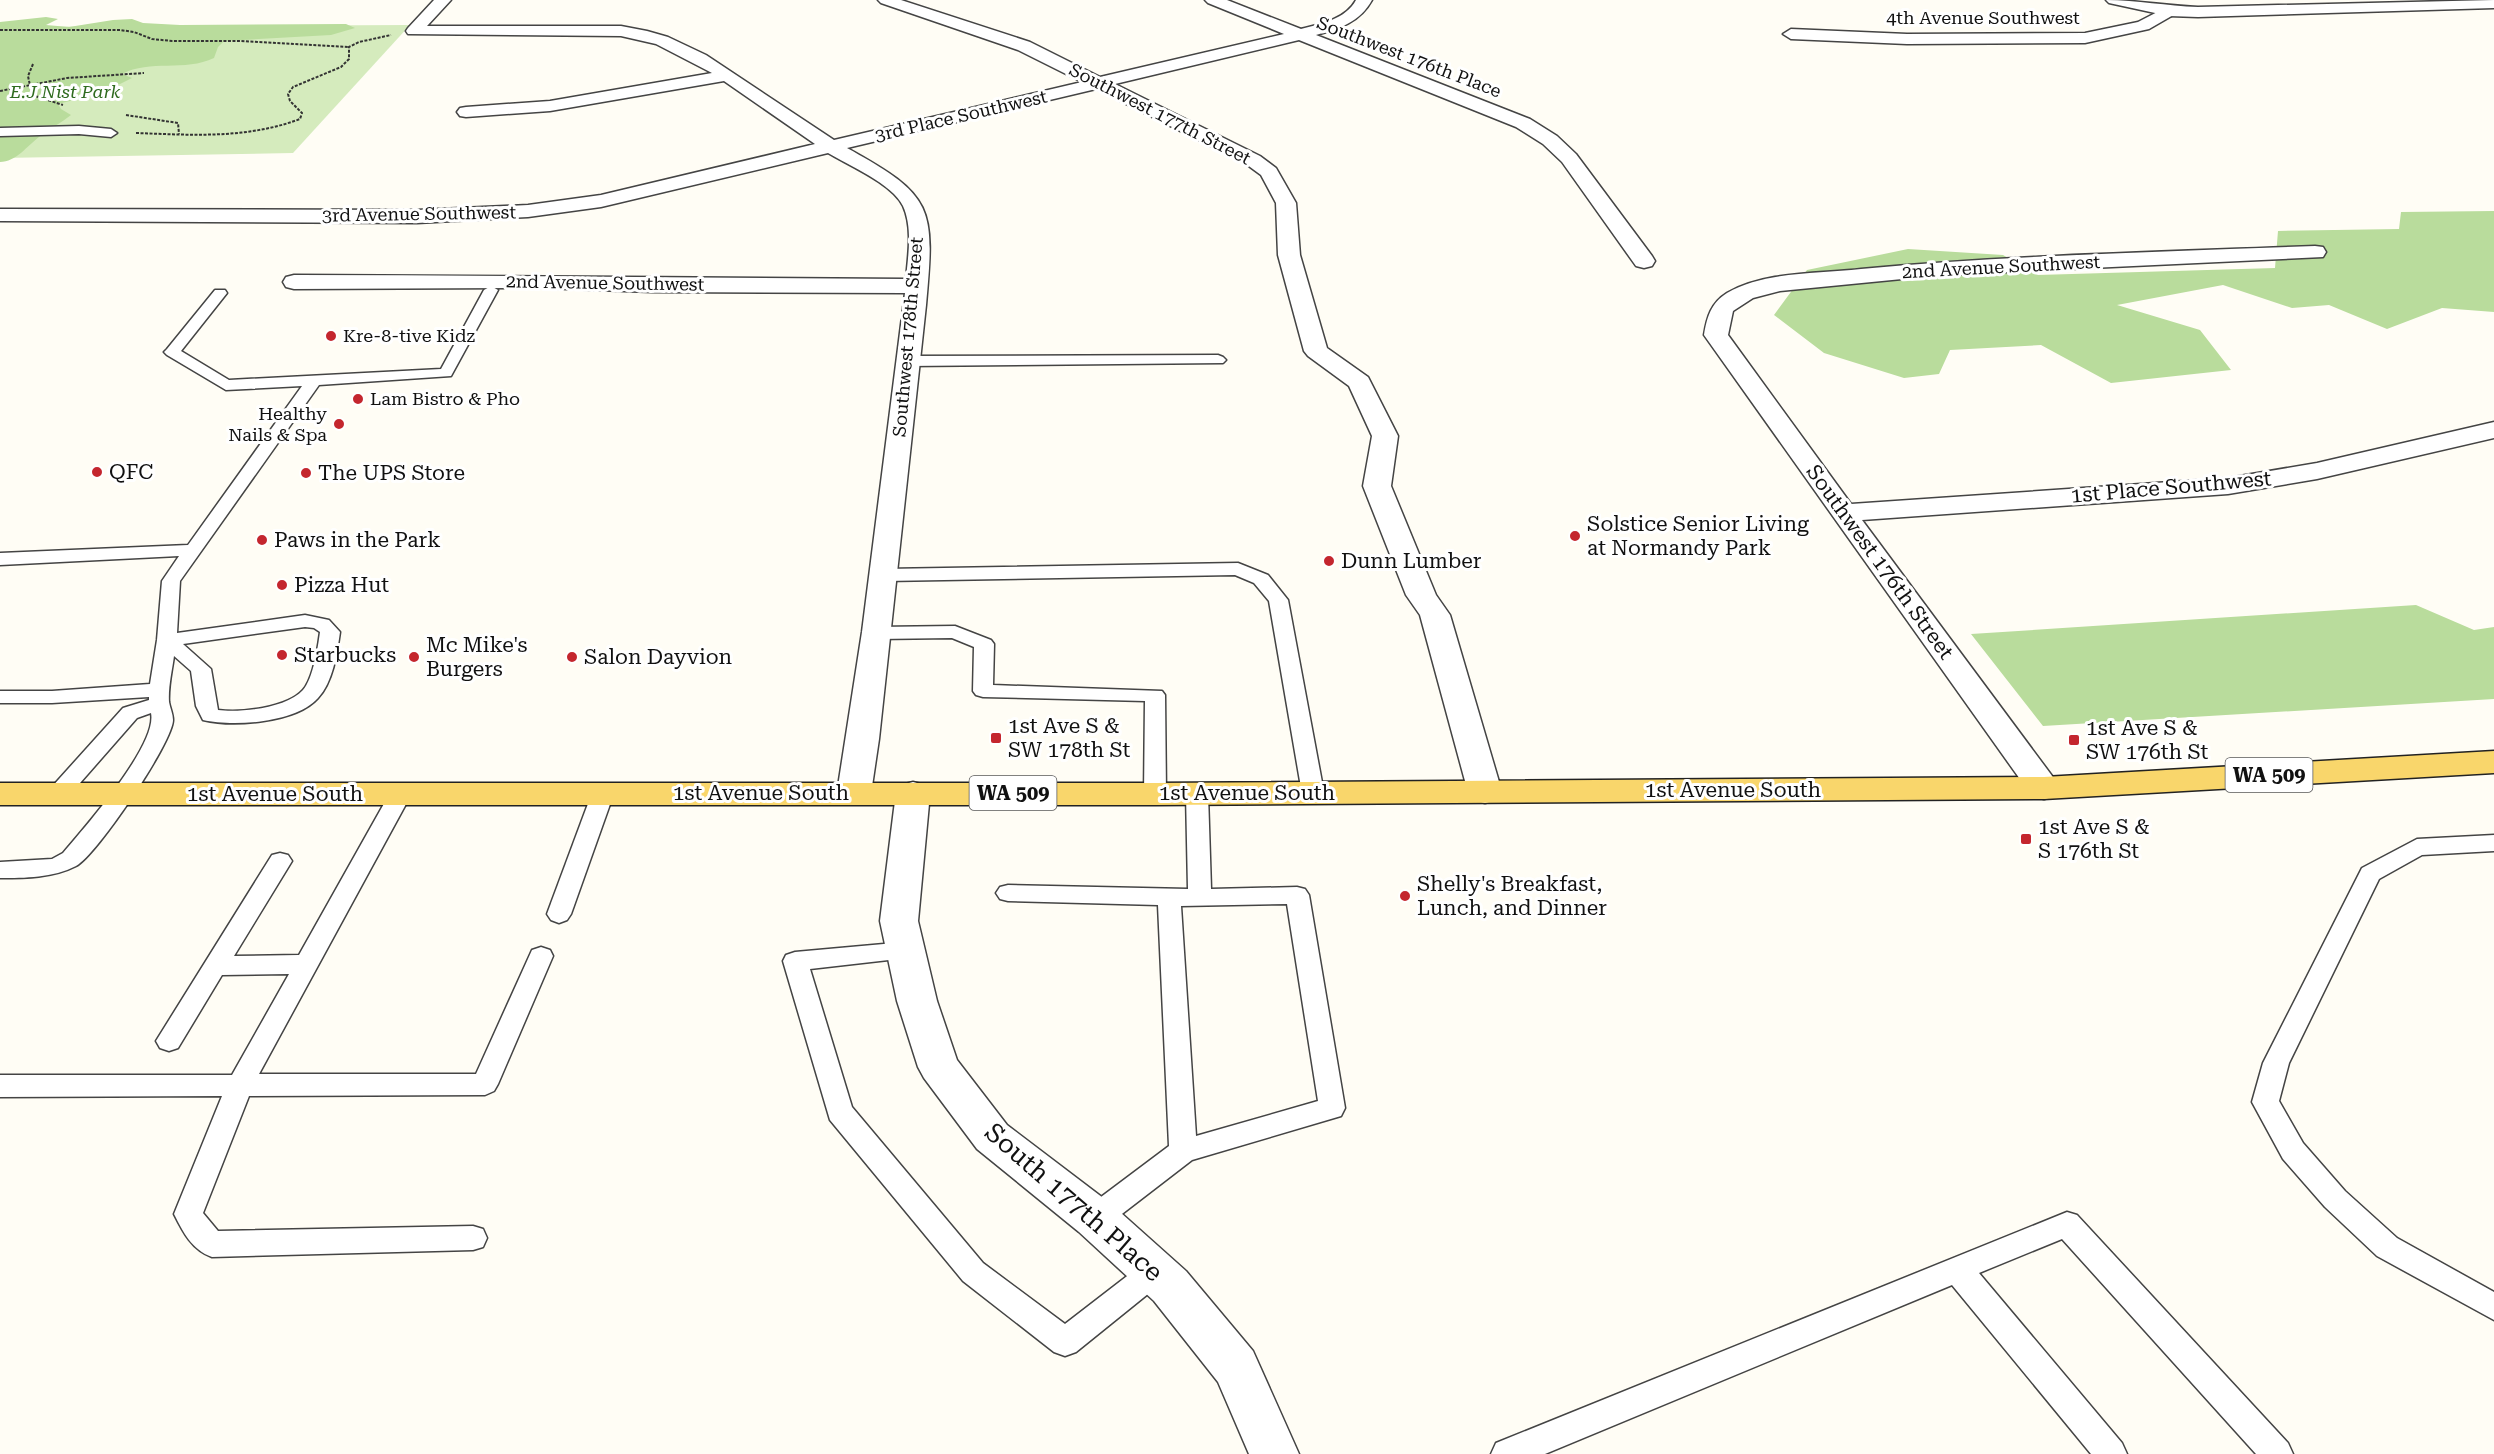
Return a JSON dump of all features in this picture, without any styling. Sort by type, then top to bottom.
[{"type":"main road","name":"1st Avenue South","points":[[0,794],[1197,794],[2044,788],[2494,762]]},
{"type":"street","points":[[416,29],[443,0]]},
{"type":"street","name":"Southwest 177th Street","points":[[886,0],[1024,46],[1101,82],[1253,160],[1269,172],[1286,203],[1289,255],[1316,351],[1359,382],[1385,436],[1377,486],[1420,595],[1435,615],[1485,792]]},
{"type":"street","name":"Southwest 176th Place","points":[[1213,0],[1523,123],[1550,140],[1569,158],[1644,261]]},
{"type":"street","name":"3rd Place Southwest","points":[[831,146],[1300,35],[1342,21],[1360,10],[1364,0]]},
{"type":"street","points":[[2114,0],[2169,11],[2232,12],[2494,3]]},
{"type":"street","name":"4th Avenue Southwest","points":[[1791,34],[1907,39],[2085,38],[2143,26],[2169,11]]},
{"type":"street","name":"Southwest 178th Street","points":[[416,29],[639,32],[669,42],[727,75],[831,146],[900,188],[912,204],[919,224],[916,286],[885,574],[854,793]]},
{"type":"street","points":[[466,112],[550,106],[727,75]]},
{"type":"street","name":"3rd Avenue Southwest","points":[[0,215],[379,217],[515,212],[563,208],[601,201],[831,146]]},
{"type":"street","name":"2nd Avenue Southwest","points":[[1716,335],[1719,314],[1735,298],[1756,288],[1780,284],[1944,268],[2315,252]]},
{"type":"street","name":"2nd Avenue Southwest","points":[[294,282],[540,281],[652,285],[916,286]]},
{"type":"street","name":"Southwest 176th Street","points":[[1716,335],[2044,788]]},
{"type":"street","name":"1st Place Southwest","points":[[1843,513],[2228,486],[2317,471],[2494,430]]},
{"type":"street","name":"South 177th Place","points":[[913,793],[899,921],[917,1001],[939,1067],[992,1137],[1095,1218],[1170,1286],[1236,1366],[1274,1454]]},
{"type":"lane","points":[[0,132],[69,130],[111,133]]},
{"type":"lane","points":[[220,293],[172,352],[226,385],[446,373],[491,290]]},
{"type":"lane","points":[[907,361],[1218,360]]},
{"type":"lane","points":[[0,870],[56,866],[70,859],[125,794],[164,720],[159,697],[167,640],[171,581],[314,380]]},
{"type":"lane","points":[[0,559],[193,550]]},
{"type":"lane","points":[[885,574],[1238,569],[1262,579],[1278,600],[1313,793]]},
{"type":"lane","points":[[305,621],[319,622],[327,626],[330,632],[317,684],[310,694],[278,710],[235,718],[210,715],[206,706],[201,669],[167,640],[305,621]]},
{"type":"lane","points":[[877,633],[955,632],[984,644],[983,691],[1155,694],[1155,794]]},
{"type":"lane","points":[[0,697],[159,697]]},
{"type":"lane","points":[[58,794],[130,713],[159,697]]},
{"type":"lane","points":[[559,914],[603,793]]},
{"type":"lane","points":[[401,794],[240,1085],[188,1214],[196,1228],[212,1244],[473,1238]]},
{"type":"lane","points":[[1197,794],[1200,898]]},
{"type":"lane","points":[[2494,843],[2417,847],[2370,874],[2276,1063],[2265,1102],[2293,1151],[2335,1199],[2387,1247],[2494,1306]]},
{"type":"lane","points":[[169,1041],[280,861]]},
{"type":"lane","points":[[1008,893],[1200,898],[1297,895],[1332,1108],[1183,1151],[1095,1218]]},
{"type":"lane","points":[[1169,897],[1183,1151]]},
{"type":"lane","points":[[906,951],[795,961],[840,1112],[973,1272],[1065,1342],[1154,1272]]},
{"type":"lane","points":[[0,1086],[485,1084],[541,956]]},
{"type":"lane","points":[[215,966],[307,964]]},
{"type":"lane","points":[[1507,1454],[2067,1224],[2277,1454]]},
{"type":"lane","points":[[1957,1269],[2111,1454]]},
{"type":"path","points":[[0,30],[111,30],[134,32],[152,39],[172,41],[241,41],[349,47],[359,42],[416,29]]},
{"type":"path","points":[[111,133],[224,134],[269,129],[300,119],[302,113],[290,101],[288,94],[292,87],[341,67],[349,59],[349,47]]},
{"type":"path","points":[[33,64],[28,76],[32,95],[66,105]]},
{"type":"path","points":[[0,91],[67,78],[144,74]]},
{"type":"path","points":[[119,114],[178,123],[179,134]]},
{"type":"green space","points":[[46,17],[58,19],[46,25],[69,27],[132,19],[143,23],[180,25],[346,24],[355,28],[331,35],[224,41],[218,47],[214,58],[203,62],[144,67],[122,74],[132,78],[102,93],[58,104],[61,109],[71,115],[16,156],[0,162],[0,22]]},
{"type":"green space","name":"E.J Nist Park","points":[[410,25],[293,153],[0,158],[0,27]]},
{"type":"green space","points":[[2494,211],[2494,312],[2442,308],[2387,329],[2329,305],[2292,308],[2223,285],[2117,305],[2200,330],[2231,370],[2111,383],[2041,345],[1950,350],[1939,374],[1904,378],[1824,353],[1774,315],[1807,270],[1908,249],[2003,255],[2038,275],[2275,268],[2278,231],[2399,229],[2401,212]]},
{"type":"green space","points":[[2416,605],[2474,630],[2494,627],[2494,699],[2043,726],[1971,634]]},
{"type":"place","name":"Kre-8-tive Kidz","points":[[331,336]]},
{"type":"place","name":"Lam Bistro & Pho","points":[[358,399]]},
{"type":"place","name":"Healthy Nails & Spa","points":[[339,424]]},
{"type":"place","name":"QFC","points":[[97,472]]},
{"type":"place","name":"The UPS Store","points":[[306,473]]},
{"type":"place","name":"Solstice Senior Living at Normandy Park","points":[[1575,536]]},
{"type":"place","name":"Paws in the Park","points":[[262,540]]},
{"type":"place","name":"Dunn Lumber","points":[[1329,561]]},
{"type":"place","name":"Pizza Hut","points":[[282,585]]},
{"type":"place","name":"Starbucks","points":[[282,655]]},
{"type":"place","name":"Mc Mike's Burgers","points":[[414,657]]},
{"type":"place","name":"Salon Dayvion","points":[[572,657]]},
{"type":"place","name":"1st Ave S & SW 178th St","points":[[996,738]]},
{"type":"place","name":"1st Ave S & SW 176th St","points":[[2074,740]]},
{"type":"place","name":"1st Ave S & S 176th St","points":[[2026,839]]},
{"type":"place","name":"Shelly's Breakfast, Lunch, and Dinner","points":[[1405,896]]}]
